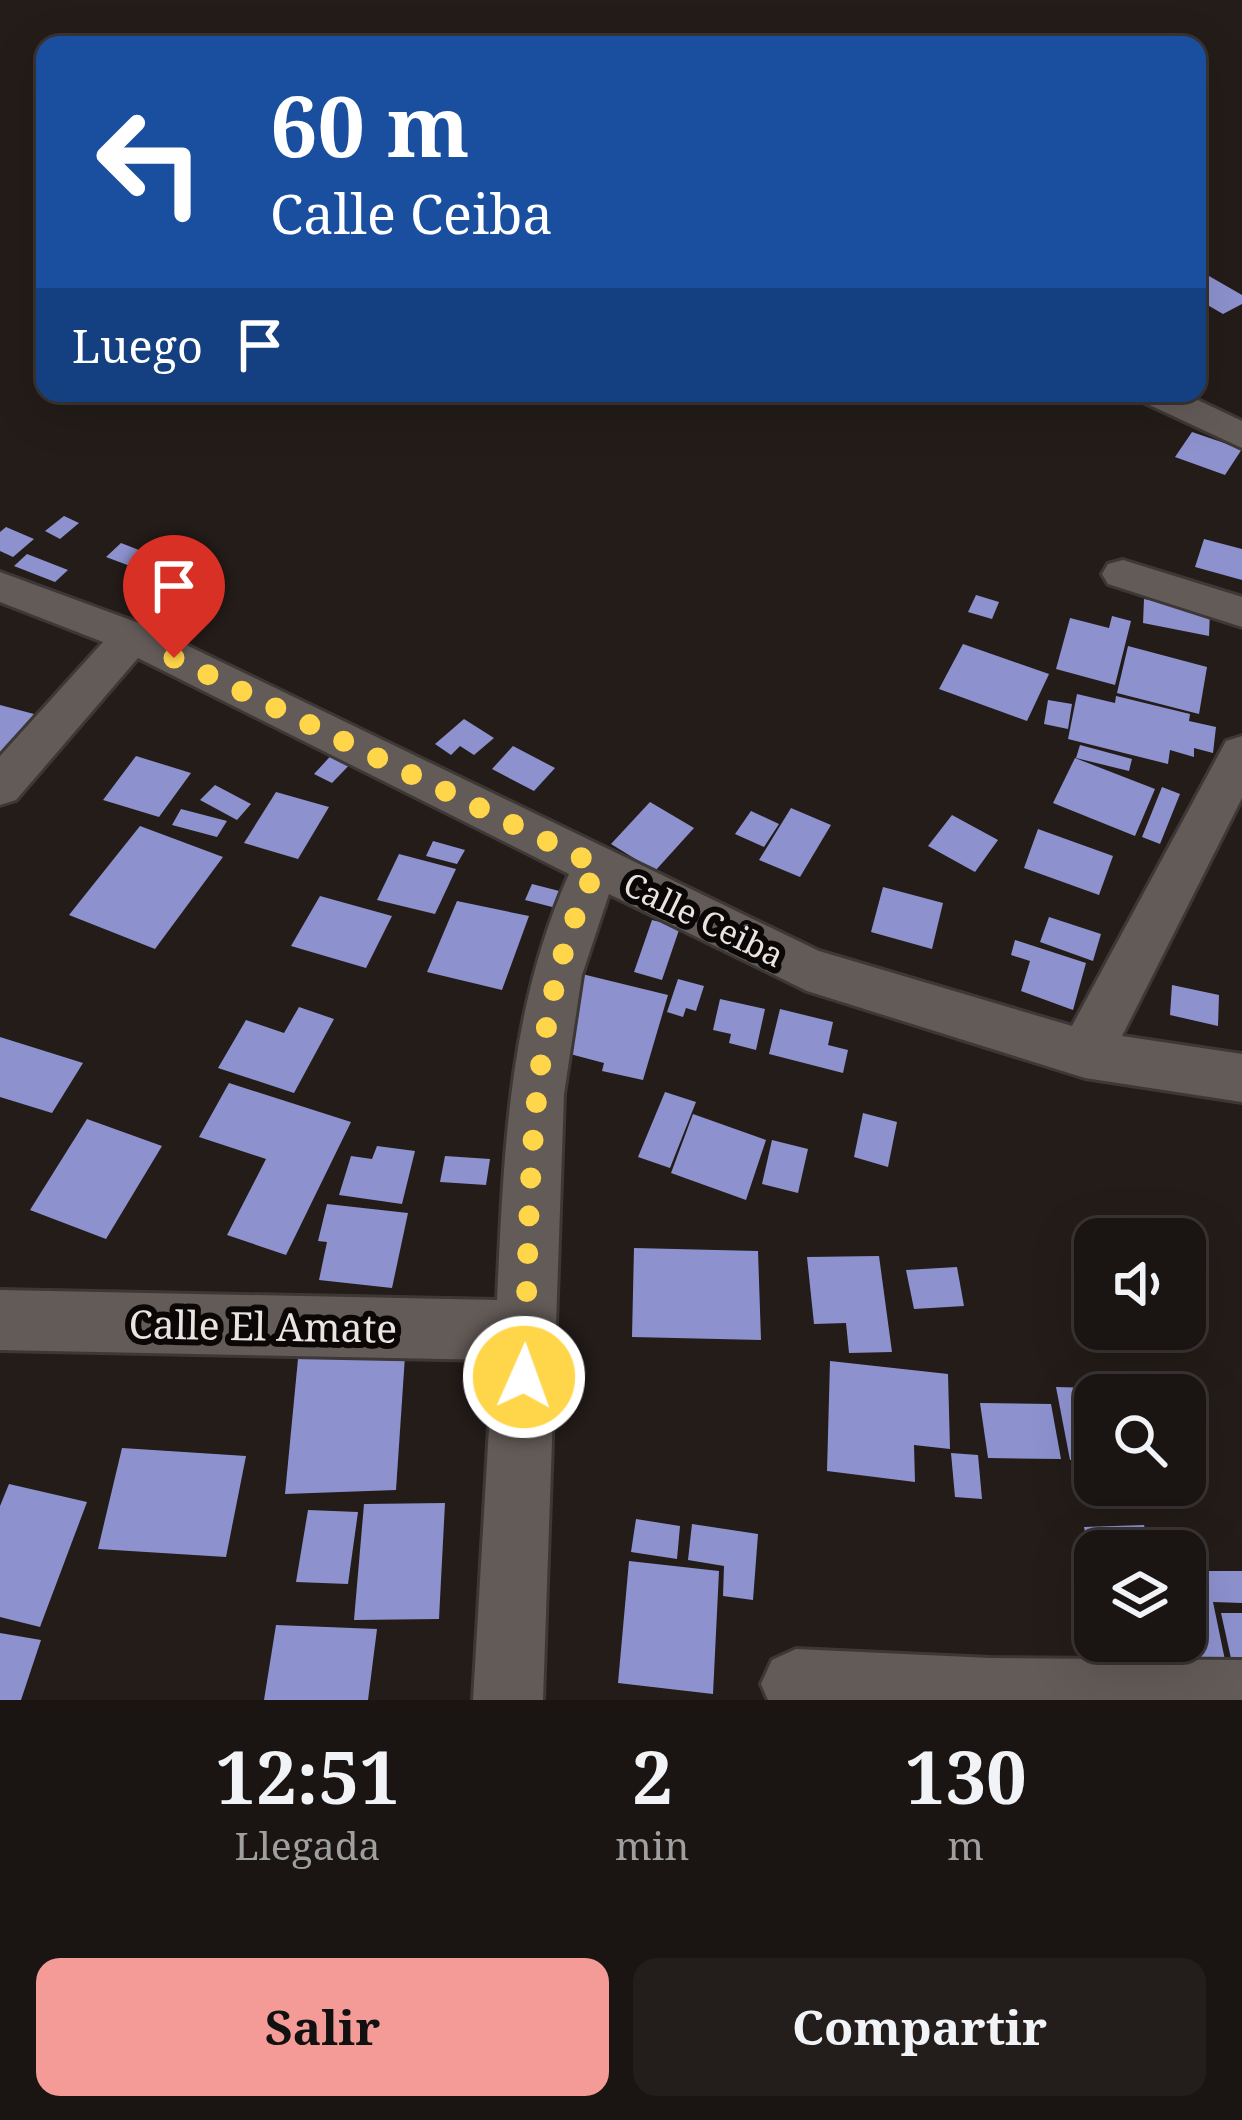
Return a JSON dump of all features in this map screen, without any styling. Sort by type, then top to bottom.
[{"type":"street","points":[[1172,402],[1242,436]]},
{"type":"street","points":[[1123,574],[1242,612]]},
{"type":"street","name":"Calle Ceiba","points":[[0,586],[132,637],[807,970],[1084,1054],[1242,1078]]},
{"type":"street","points":[[0,787],[132,637]]},
{"type":"street","points":[[1084,1054],[1242,753]]},
{"type":"street","points":[[508,1700],[532,1158],[550,1011],[573,913],[598,866]]},
{"type":"street","name":"Calle El Amate","points":[[0,1320],[526,1331]]},
{"type":"street","points":[[796,1684],[990,1693],[1242,1695]]},
{"type":"building","points":[[1206,278],[1242,295],[1242,304],[1223,314],[1206,304]]},
{"type":"building","points":[[1192,432],[1242,449],[1225,475],[1175,457]]},
{"type":"building","points":[[64,516],[79,523],[60,539],[45,531]]},
{"type":"building","points":[[6,527],[34,539],[13,557],[0,551],[0,532]]},
{"type":"building","points":[[1204,539],[1242,549],[1242,580],[1195,567]]},
{"type":"building","points":[[121,543],[144,552],[130,566],[106,557]]},
{"type":"building","points":[[27,554],[68,570],[55,582],[14,566]]},
{"type":"building","points":[[976,595],[999,602],[992,619],[968,612]]},
{"type":"building","points":[[1144,599],[1210,611],[1209,636],[1143,623]]},
{"type":"building","points":[[1112,616],[1131,621],[1115,685],[1056,669],[1070,618],[1109,628]]},
{"type":"building","points":[[963,644],[1049,674],[1027,721],[939,689]]},
{"type":"building","points":[[1128,646],[1207,667],[1199,714],[1117,693]]},
{"type":"building","points":[[1077,694],[1115,703],[1116,696],[1190,714],[1189,721],[1216,727],[1213,753],[1194,748],[1194,757],[1170,750],[1168,764],[1068,739]]},
{"type":"building","points":[[1048,700],[1072,704],[1068,729],[1044,724]]},
{"type":"building","points":[[0,705],[34,714],[0,759]]},
{"type":"building","points":[[464,719],[494,738],[474,755],[460,746],[451,755],[435,744]]},
{"type":"building","points":[[1080,745],[1132,759],[1129,771],[1076,758]]},
{"type":"building","points":[[513,746],[555,768],[534,791],[492,769]]},
{"type":"building","points":[[338,748],[357,757],[332,783],[314,774]]},
{"type":"building","points":[[136,756],[191,773],[159,817],[103,800]]},
{"type":"building","points":[[1075,758],[1155,789],[1135,836],[1053,803]]},
{"type":"building","points":[[215,785],[251,804],[237,820],[200,800]]},
{"type":"building","points":[[1162,787],[1180,794],[1160,844],[1142,837]]},
{"type":"building","points":[[276,792],[329,807],[298,859],[244,843]]},
{"type":"building","points":[[650,802],[694,828],[655,871],[611,844]]},
{"type":"building","points":[[791,808],[831,825],[800,877],[759,860]]},
{"type":"building","points":[[181,809],[227,821],[217,837],[172,825]]},
{"type":"building","points":[[751,811],[779,824],[764,847],[735,834]]},
{"type":"building","points":[[952,815],[998,840],[975,872],[928,846]]},
{"type":"building","points":[[140,826],[223,857],[155,949],[69,915]]},
{"type":"building","points":[[1038,829],[1113,856],[1099,895],[1024,868]]},
{"type":"building","points":[[433,841],[465,850],[457,864],[426,856]]},
{"type":"building","points":[[399,854],[456,869],[435,914],[377,900]]},
{"type":"building","points":[[532,884],[567,893],[560,909],[525,900]]},
{"type":"building","points":[[883,887],[943,903],[932,949],[871,932]]},
{"type":"building","points":[[320,896],[392,916],[366,968],[291,946]]},
{"type":"building","points":[[457,901],[529,916],[502,990],[427,972]]},
{"type":"building","points":[[1049,917],[1101,934],[1093,961],[1040,942]]},
{"type":"building","points":[[652,920],[680,927],[662,980],[634,972]]},
{"type":"building","points":[[1015,940],[1086,963],[1073,1010],[1021,991],[1030,961],[1011,955]]},
{"type":"building","points":[[582,974],[668,995],[643,1080],[602,1071],[604,1063],[555,1050]]},
{"type":"building","points":[[678,979],[704,986],[696,1011],[686,1008],[683,1017],[667,1012]]},
{"type":"building","points":[[1172,985],[1219,995],[1218,1026],[1170,1015]]},
{"type":"building","points":[[720,999],[765,1009],[756,1050],[729,1043],[731,1034],[713,1030]]},
{"type":"building","points":[[299,1007],[334,1019],[294,1093],[218,1068],[246,1020],[284,1033]]},
{"type":"building","points":[[780,1009],[833,1022],[828,1045],[848,1050],[843,1073],[769,1054]]},
{"type":"building","points":[[0,1037],[83,1063],[52,1113],[0,1097]]},
{"type":"building","points":[[229,1083],[351,1122],[286,1255],[227,1235],[266,1159],[199,1137]]},
{"type":"building","points":[[665,1092],[696,1102],[670,1168],[638,1157]]},
{"type":"building","points":[[863,1113],[897,1122],[888,1167],[854,1157]]},
{"type":"building","points":[[693,1114],[766,1140],[746,1200],[671,1173]]},
{"type":"building","points":[[87,1119],[162,1146],[106,1239],[30,1210]]},
{"type":"building","points":[[772,1140],[808,1149],[798,1193],[762,1184]]},
{"type":"building","points":[[377,1146],[415,1151],[402,1204],[339,1195],[351,1156],[372,1159]]},
{"type":"building","points":[[445,1156],[490,1159],[486,1185],[440,1182]]},
{"type":"building","points":[[327,1204],[408,1213],[392,1288],[319,1280],[327,1242],[318,1241]]},
{"type":"building","points":[[634,1248],[758,1251],[761,1340],[632,1337]]},
{"type":"building","points":[[879,1256],[892,1352],[849,1353],[846,1323],[814,1324],[807,1257]]},
{"type":"building","points":[[957,1267],[964,1306],[914,1309],[906,1270]]},
{"type":"building","points":[[405,1356],[396,1490],[285,1494],[298,1359]]},
{"type":"building","points":[[830,1361],[948,1374],[950,1449],[914,1445],[915,1482],[827,1471]]},
{"type":"building","points":[[1056,1387],[1074,1387],[1074,1460],[1070,1460]]},
{"type":"building","points":[[980,1403],[1051,1404],[1061,1459],[988,1458]]},
{"type":"building","points":[[122,1448],[246,1456],[226,1557],[98,1549]]},
{"type":"building","points":[[951,1453],[978,1455],[982,1499],[955,1497]]},
{"type":"building","points":[[9,1484],[87,1502],[40,1627],[0,1617],[0,1506]]},
{"type":"building","points":[[445,1503],[439,1619],[354,1620],[364,1504]]},
{"type":"building","points":[[308,1510],[358,1512],[348,1584],[296,1582]]},
{"type":"building","points":[[636,1519],[680,1526],[677,1559],[631,1552]]},
{"type":"building","points":[[692,1524],[758,1534],[753,1600],[723,1596],[724,1566],[688,1560]]},
{"type":"building","points":[[1144,1525],[1145,1530],[1085,1530]]},
{"type":"building","points":[[629,1561],[719,1571],[713,1694],[618,1683]]},
{"type":"building","points":[[1206,1571],[1242,1571],[1242,1603],[1213,1602],[1226,1665],[1202,1664],[1206,1662]]},
{"type":"building","points":[[1221,1613],[1242,1613],[1242,1681],[1236,1681]]},
{"type":"building","points":[[276,1625],[377,1629],[368,1700],[264,1700]]},
{"type":"building","points":[[0,1633],[41,1640],[21,1700],[0,1700]]},
{"type":"route","points":[[174,658],[598,866],[573,913],[550,1011],[532,1158],[524,1377]]}]
